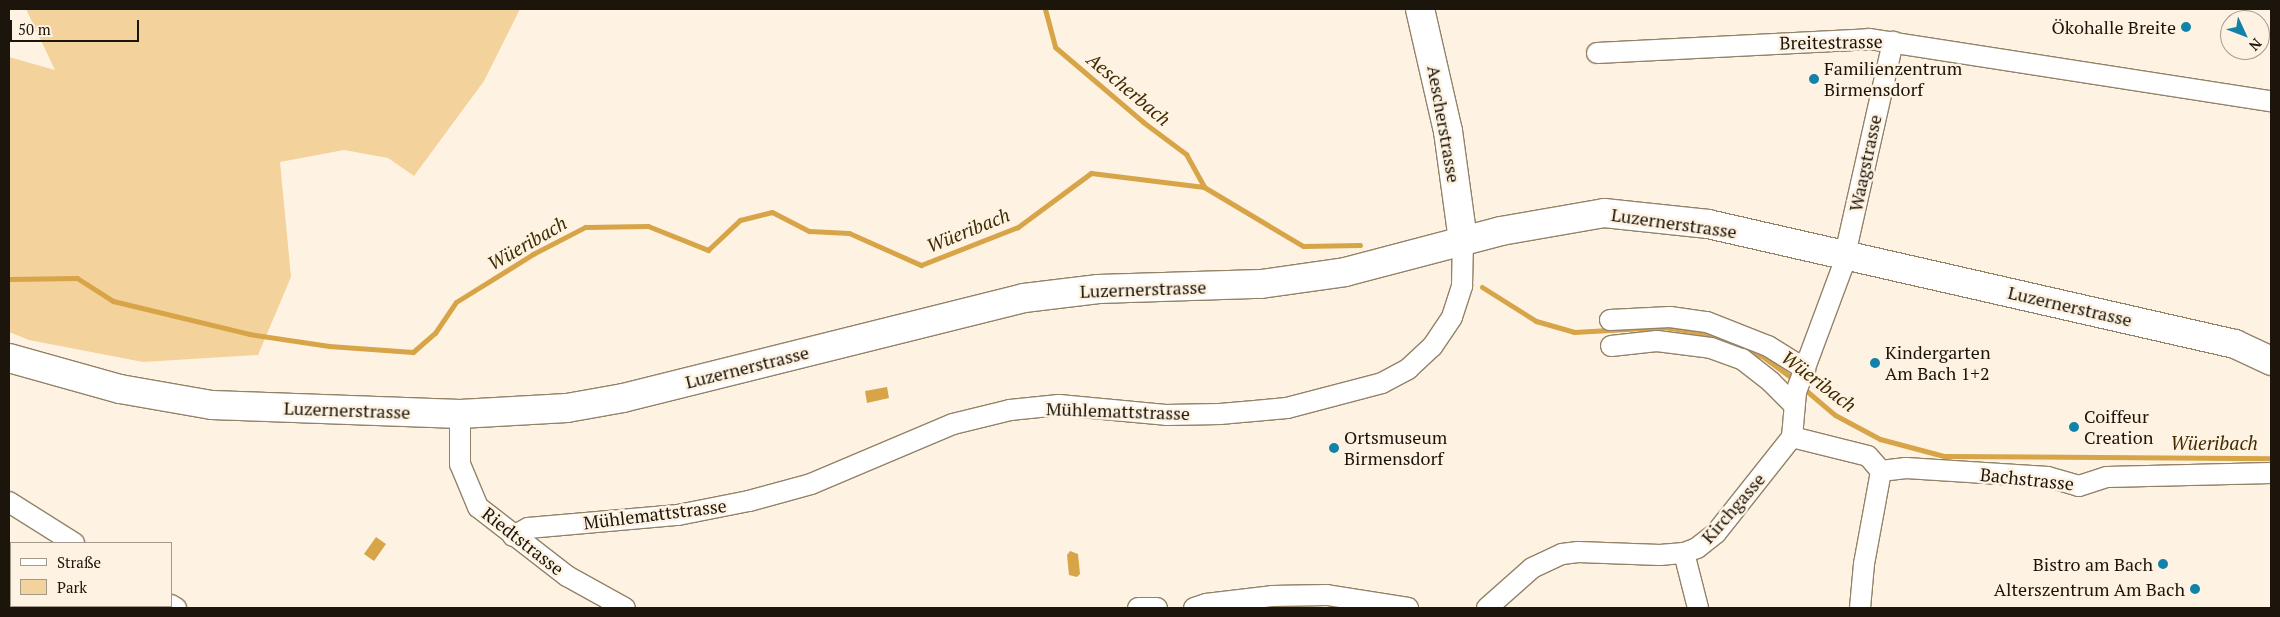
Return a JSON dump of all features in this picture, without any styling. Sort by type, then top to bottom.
[{"type":"main road","name":"Aescherstrasse","points":[[1420,9],[1448,131],[1462,240]]},
{"type":"main road","name":"Luzernerstrasse","points":[[9,358],[120,389],[212,406],[460,414],[567,408],[624,398],[1024,298],[1098,289],[1260,284],[1345,272],[1396,260],[1462,240],[1577,215],[1621,213],[1708,224],[1845,255],[2235,344],[2256,351],[2271,361]]},
{"type":"street","name":"Breitestrasse","points":[[1597,54],[1826,40],[1893,42],[2271,101]]},
{"type":"street","name":"Waagstrasse","points":[[1845,255],[1893,42]]},
{"type":"street","name":"Mühlemattstrasse","points":[[513,536],[528,528],[678,515],[749,501],[811,484],[953,424],[1010,410],[1059,405],[1166,415],[1220,414],[1287,408],[1382,383],[1408,369],[1432,347],[1452,317],[1462,286],[1462,240]]},
{"type":"street","points":[[1845,255],[1799,386],[1792,437],[1868,456],[1881,471],[1864,564],[1860,608]]},
{"type":"street","points":[[1610,320],[1670,317],[1707,322],[1768,346],[1799,386]]},
{"type":"street","points":[[1611,346],[1657,341],[1711,348],[1742,359],[1771,382],[1799,386]]},
{"type":"street","name":"Riedtstrasse","points":[[460,414],[460,464],[465,481],[478,507],[567,576],[625,608]]},
{"type":"street","name":"Kirchgasse","points":[[1487,608],[1532,568],[1562,554],[1684,553],[1697,548],[1716,533],[1792,437]]},
{"type":"street","name":"Bachstrasse","points":[[1881,471],[1906,468],[2048,478],[2079,486],[2108,477],[2271,473]]},
{"type":"street","points":[[9,502],[72,542]]},
{"type":"street","points":[[1684,553],[1698,608]]},
{"type":"street","points":[[1194,608],[1206,604],[1272,596],[1327,595],[1408,608]]},
{"type":"street","points":[[1138,608],[1157,608]]},
{"type":"green space","points":[[26,9],[520,9],[484,81],[414,176],[388,158],[344,150],[280,162],[291,277],[258,355],[143,362],[29,340],[9,332],[9,57],[55,70]]},
{"type":"shaded area","points":[[887,387],[889,398],[867,403],[865,391]]},
{"type":"shaded area","points":[[376,537],[386,544],[374,561],[364,554]]},
{"type":"shaded area","points":[[1070,551],[1078,554],[1080,574],[1077,577],[1069,575],[1067,555]]},
{"type":"waterway","name":"Aescherbach","points":[[1045,9],[1055,47],[1143,122],[1186,154],[1204,187]]},
{"type":"waterway","name":"Wüeribach","points":[[9,279],[77,278],[113,301],[249,334],[329,346],[413,352],[435,333],[456,302],[533,254],[585,227],[648,226],[708,250],[740,220],[772,212],[809,231],[849,233],[921,265],[1018,227],[1091,173],[1204,187],[1303,246],[1360,245]]},
{"type":"waterway","name":"Wüeribach","points":[[1482,287],[1536,321],[1574,332],[1663,327],[1717,335]]},
{"type":"waterway","name":"Wüeribach","points":[[1738,345],[1762,356],[1796,381]]},
{"type":"waterway","name":"Wüeribach","points":[[1802,387],[1835,415],[1880,439],[1944,456],[2271,458]]},
{"type":"place","name":"Ökohalle Breite","points":[[2186,27]]},
{"type":"place","name":"Familienzentrum Birmensdorf","points":[[1814,79]]},
{"type":"place","name":"Kindergarten Am Bach 1+2","points":[[1875,363]]},
{"type":"place","name":"Coiffeur Creation","points":[[2074,427]]},
{"type":"place","name":"Ortsmuseum Birmensdorf","points":[[1334,448]]},
{"type":"place","name":"Bistro am Bach","points":[[2163,564]]},
{"type":"place","name":"Alterszentrum Am Bach","points":[[2195,589]]}]
